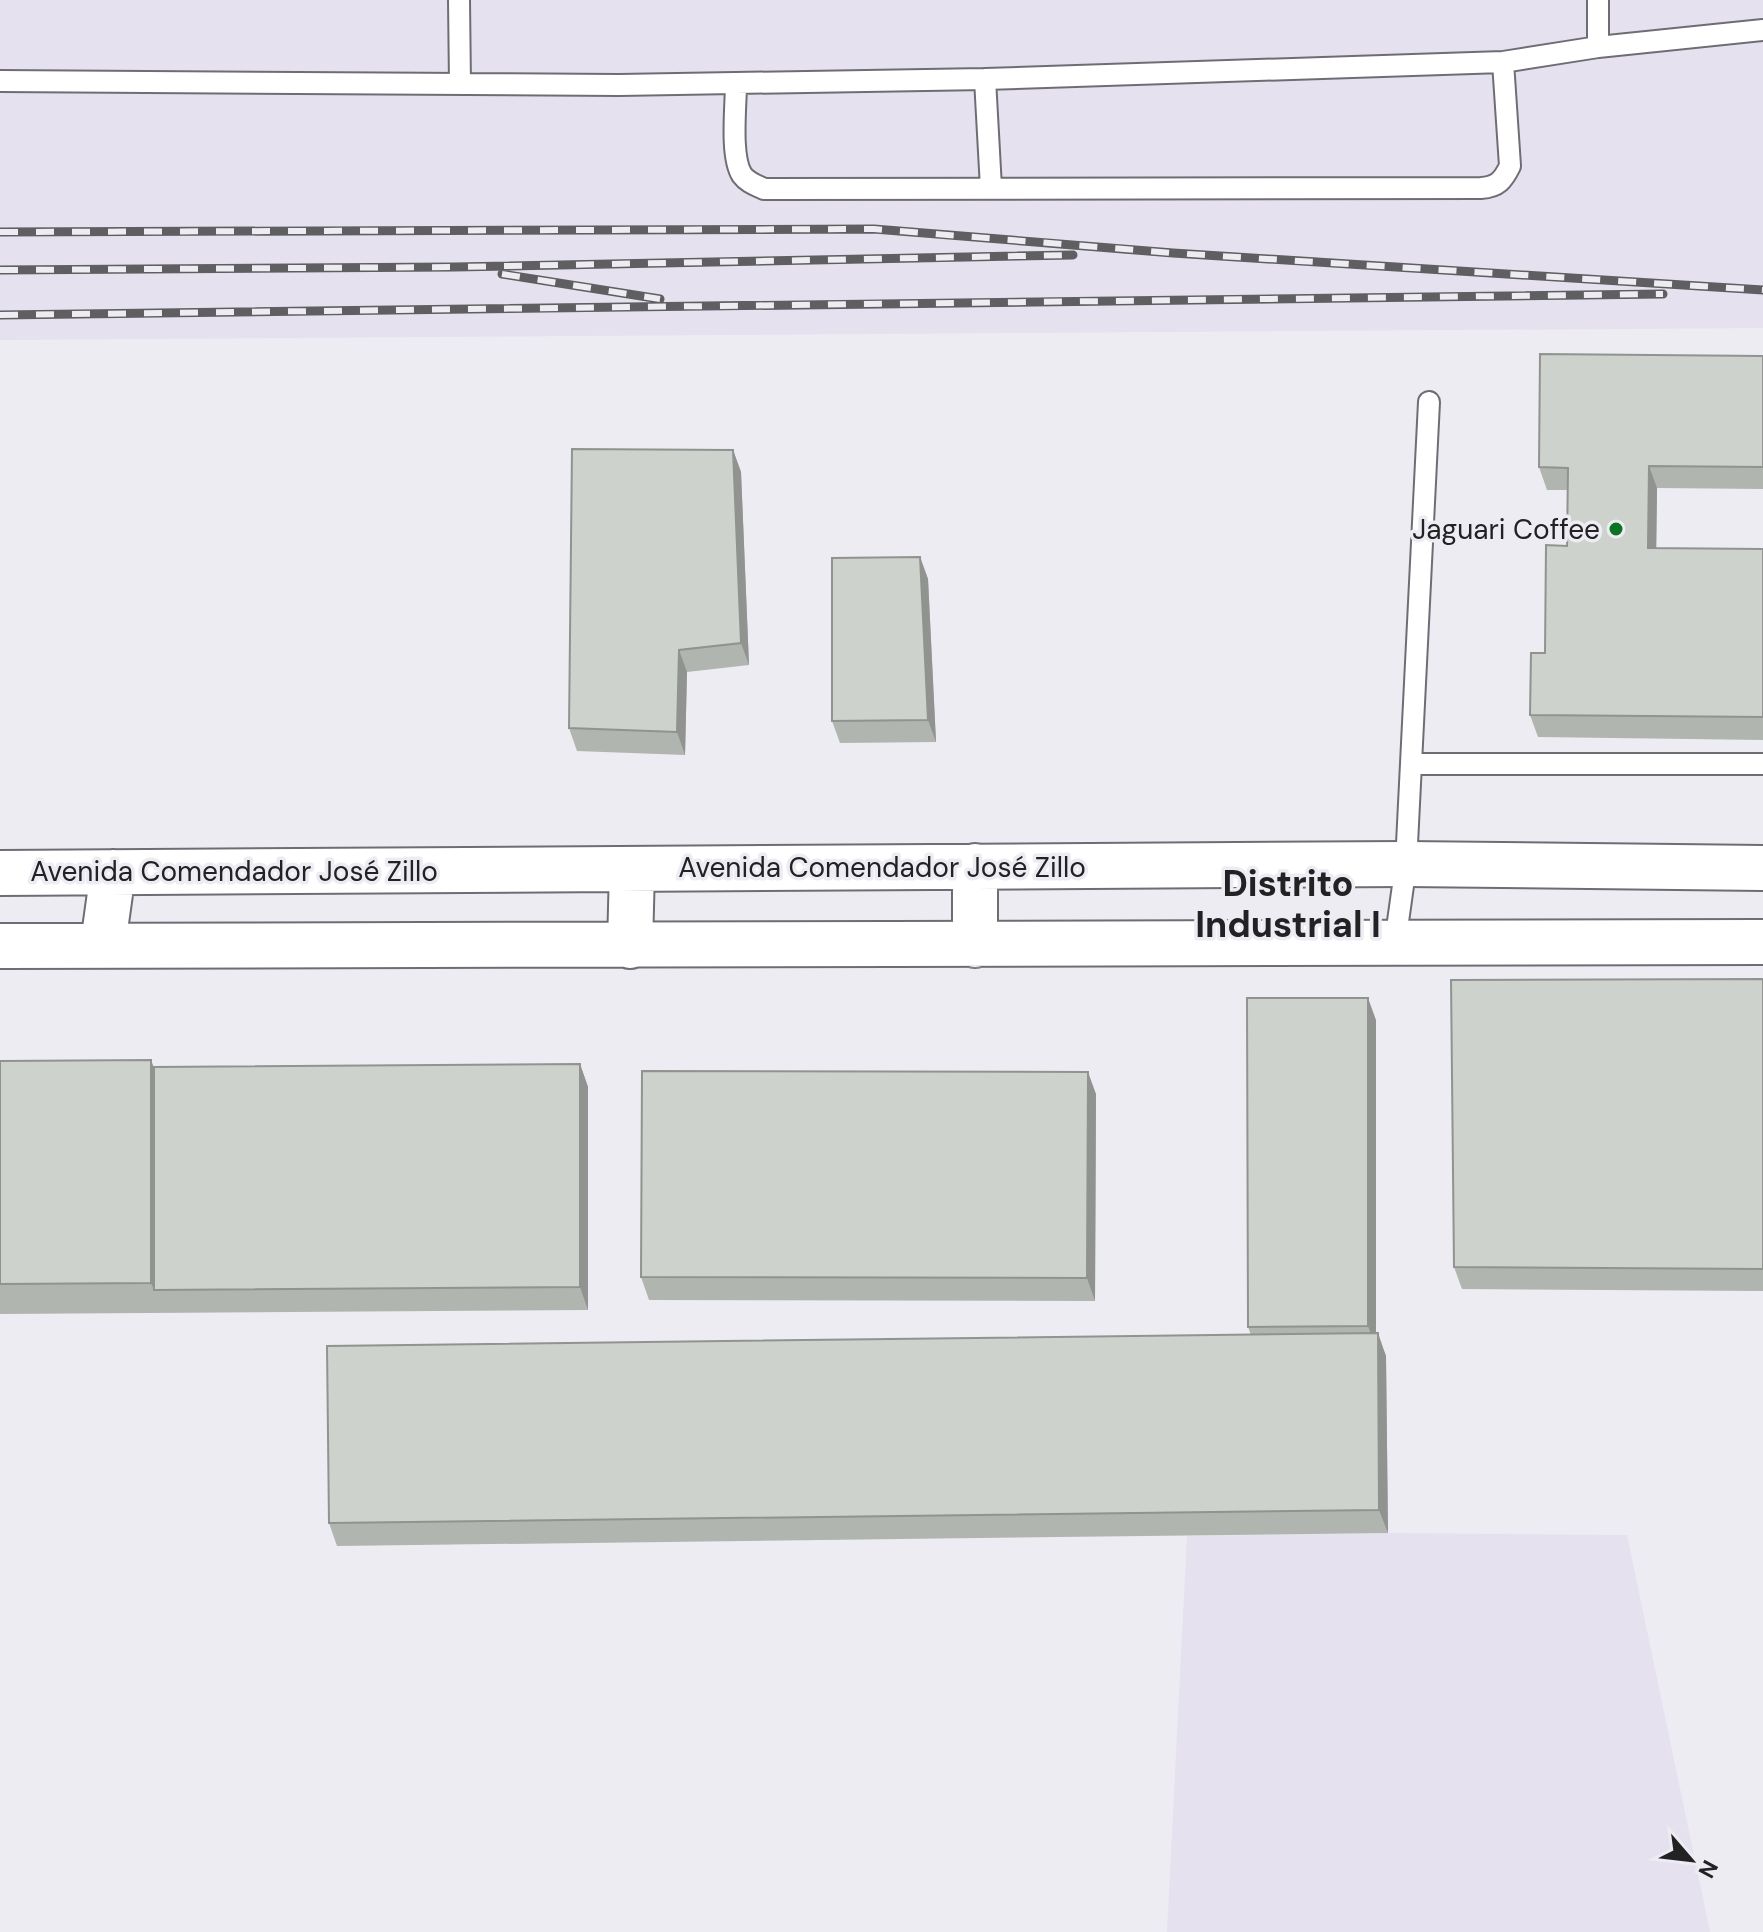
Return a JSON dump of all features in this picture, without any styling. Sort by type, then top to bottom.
[{"type":"street","name":"Avenida Comendador José Zillo","points":[[0,873],[1406,864],[1763,868]]},
{"type":"street","points":[[975,866],[975,945]]},
{"type":"street","points":[[630,946],[632,869]]},
{"type":"street","points":[[103,944],[113,872]]},
{"type":"street","points":[[0,946],[1763,942]]},
{"type":"lane","points":[[459,0],[460,84]]},
{"type":"lane","points":[[1598,0],[1598,47]]},
{"type":"lane","points":[[0,81],[460,84],[985,79],[1503,62],[1598,47],[1763,30]]},
{"type":"lane","points":[[736,83],[736,160],[749,182],[764,189],[1493,188],[1503,180],[1510,166],[1503,62]]},
{"type":"lane","points":[[985,79],[991,188]]},
{"type":"lane","points":[[1395,943],[1406,864],[1429,402]]},
{"type":"lane","points":[[1411,764],[1763,764]]},
{"type":"shaded area","points":[[0,0],[1763,0],[1763,328],[0,340]]},
{"type":"shaded area","points":[[1388,1533],[1627,1535],[1710,1932],[1167,1932],[1187,1536]]},
{"type":"building","name":"Jaguari Coffee","points":[[1540,354],[1763,356],[1763,467],[1649,466],[1648,548],[1763,549],[1763,717],[1530,715],[1531,653],[1545,653],[1546,545],[1567,546],[1568,468],[1539,467]]},
{"type":"building","points":[[572,449],[733,450],[741,643],[679,650],[677,732],[569,728]]},
{"type":"building","points":[[920,557],[928,720],[832,721],[832,558]]},
{"type":"building","points":[[1763,979],[1763,1269],[1454,1267],[1451,980]]},
{"type":"building","points":[[1247,998],[1368,998],[1368,1326],[1248,1327]]},
{"type":"building","points":[[151,1060],[151,1283],[0,1284],[0,1061]]},
{"type":"building","points":[[580,1064],[580,1287],[154,1290],[154,1067]]},
{"type":"building","points":[[642,1071],[1088,1072],[1087,1278],[641,1277]]},
{"type":"building","points":[[1378,1333],[1379,1510],[329,1523],[327,1346]]},
{"type":"railway","points":[[0,232],[874,229],[1173,253],[1763,290]]},
{"type":"railway","points":[[0,270],[454,267],[1073,255]]},
{"type":"railway","points":[[502,274],[660,299]]},
{"type":"railway","points":[[0,315],[1663,294]]},
{"type":"place","name":"Jaguari Coffee","points":[[1616,529]]},
{"type":"district","name":"Distrito Industrial I","points":[[1288,904]]}]
